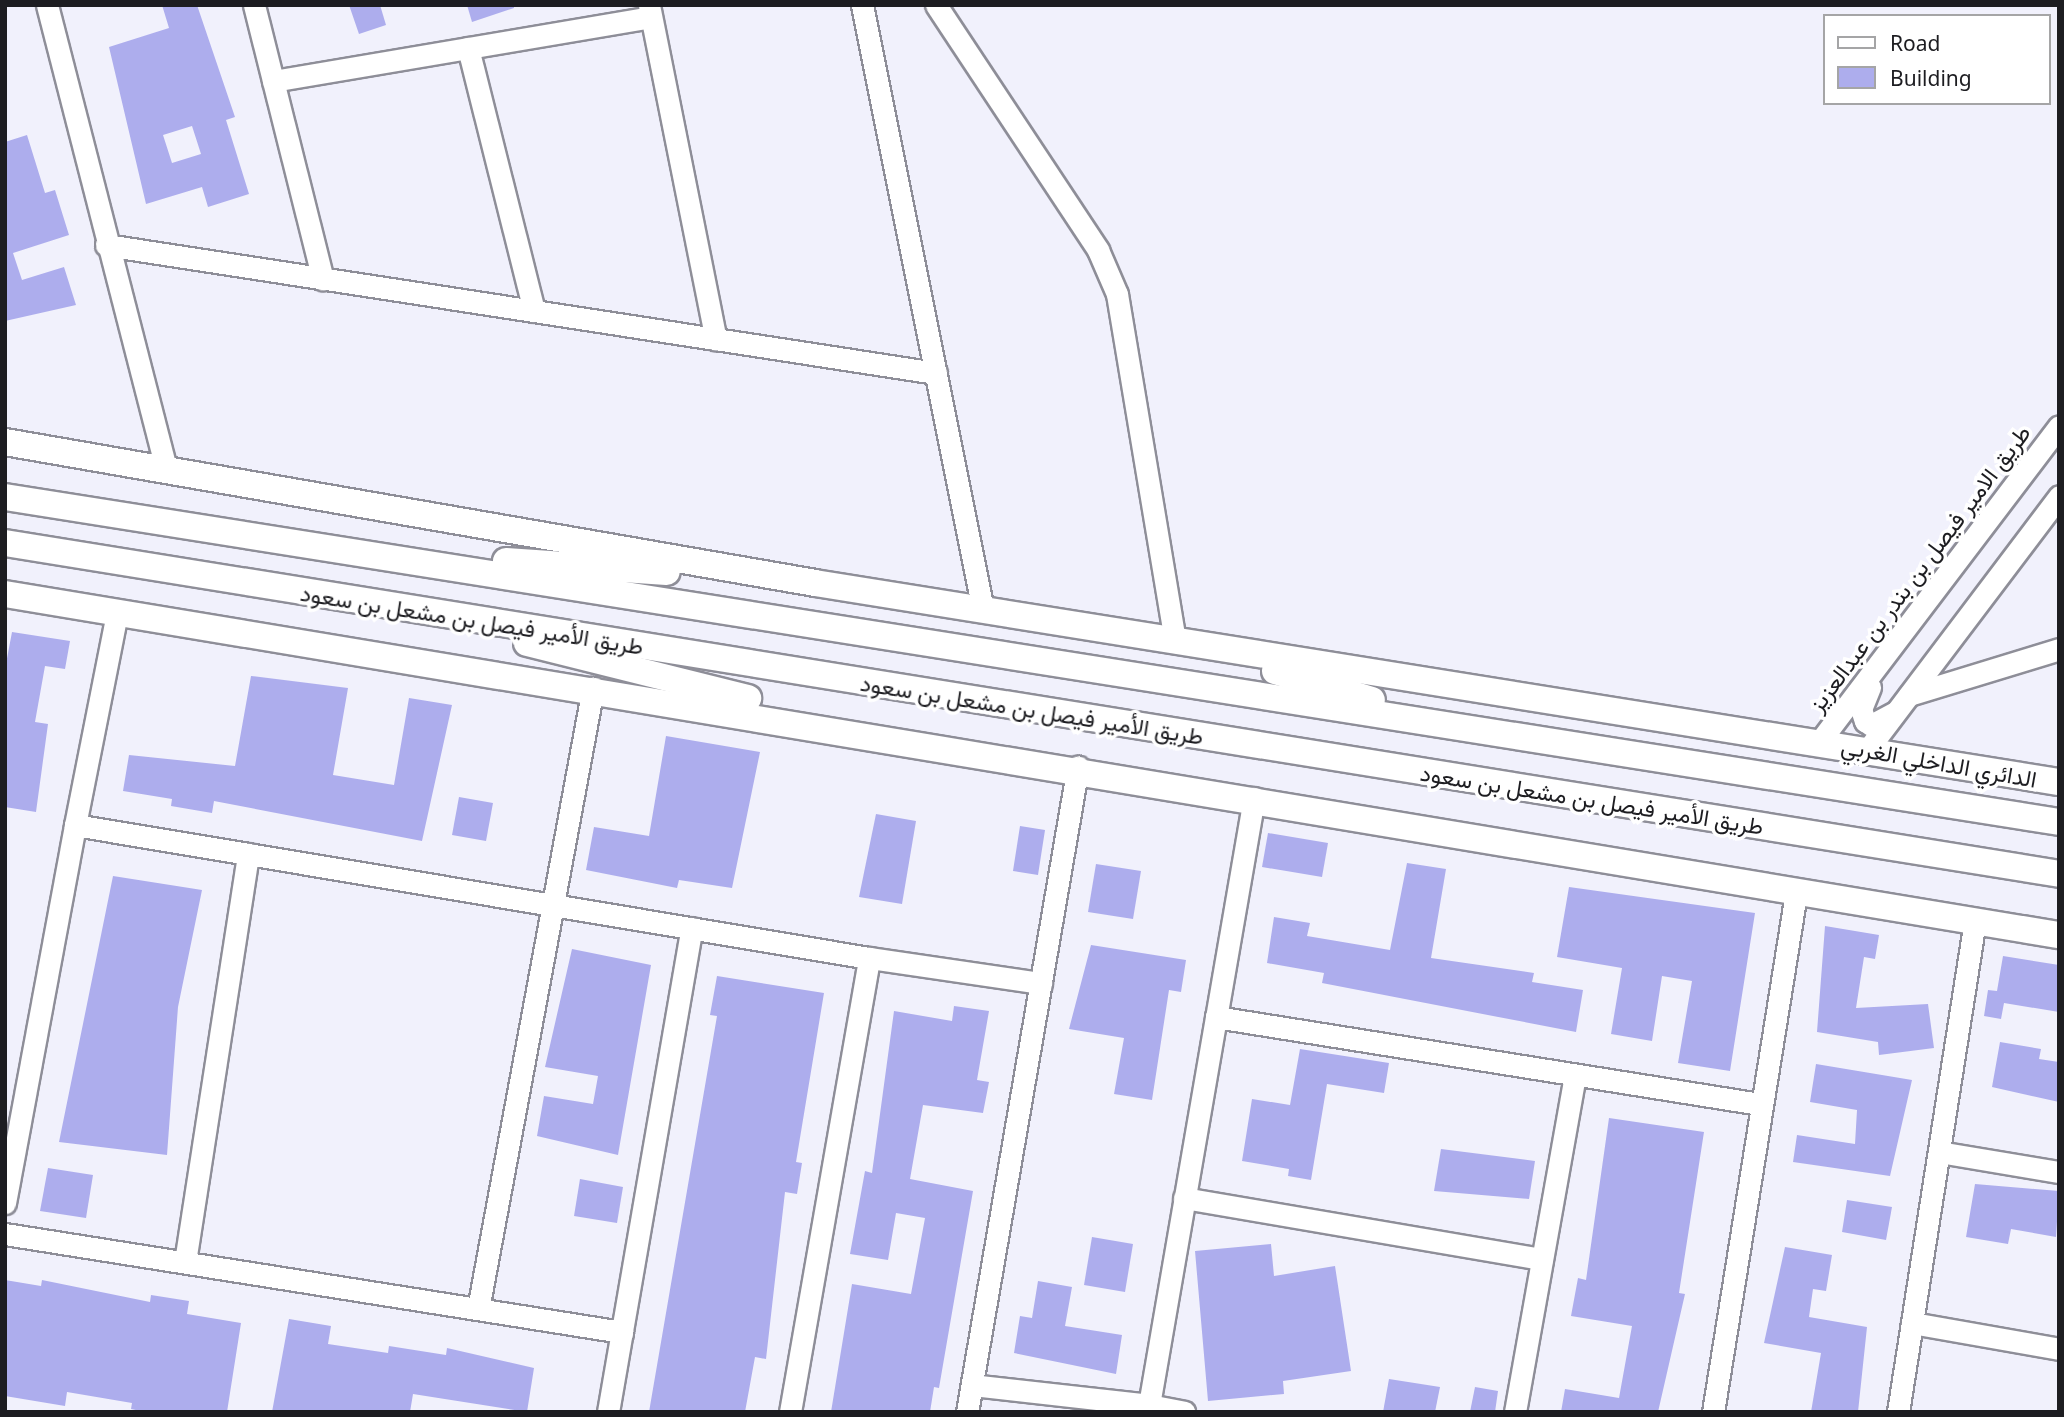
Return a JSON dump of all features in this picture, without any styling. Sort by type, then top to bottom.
[{"type":"main road","points":[[5,442],[815,583],[1174,642],[1475,730]]},
{"type":"main road","name":"طريق الأمير فيصل بن مشعل بن سعود","points":[[5,497],[2059,822]]},
{"type":"main road","name":"طريق الأمير فيصل بن مشعل بن سعود","points":[[5,543],[2059,874]]},
{"type":"main road","points":[[336,549],[815,583]]},
{"type":"main road","points":[[5,578],[117,613]]},
{"type":"main road","points":[[5,594],[1078,768],[1796,894],[2059,935]]},
{"type":"main road","points":[[352,599],[956,750]]},
{"type":"main road","name":"الدائري الداخلي الغربي","points":[[1174,642],[1820,741],[2059,782]]},
{"type":"street","points":[[47,5],[106,245],[166,470]]},
{"type":"street","points":[[254,5],[323,279]]},
{"type":"street","points":[[862,5],[983,610]]},
{"type":"street","points":[[936,5],[1098,250],[1117,295],[1174,642]]},
{"type":"street","points":[[273,81],[468,48],[650,11],[716,339]]},
{"type":"street","points":[[468,48],[534,311]]},
{"type":"street","points":[[106,245],[936,373]]},
{"type":"street","name":"طريق الامير فيصل بن بندر بن عبدالعزيز","points":[[1820,741],[2059,426]]},
{"type":"street","points":[[1868,749],[2059,496]]},
{"type":"street","points":[[5,1203],[117,613]]},
{"type":"street","points":[[1881,663],[1861,709],[1871,725],[1902,704],[2059,649]]},
{"type":"street","points":[[478,1309],[550,904],[593,688]]},
{"type":"street","points":[[967,1412],[1078,768]]},
{"type":"street","points":[[1149,1405],[1254,798]]},
{"type":"street","points":[[75,825],[869,958],[1041,983]]},
{"type":"street","points":[[185,1262],[247,854]]},
{"type":"street","points":[[1713,1412],[1760,1104],[1796,894]]},
{"type":"street","points":[[1898,1412],[1975,922]]},
{"type":"street","points":[[608,1412],[692,928]]},
{"type":"street","points":[[790,1412],[869,958]]},
{"type":"street","points":[[1216,1017],[1760,1104]]},
{"type":"street","points":[[1515,1412],[1575,1075]]},
{"type":"street","points":[[1939,1152],[2059,1172]]},
{"type":"street","points":[[1184,1198],[1542,1259]]},
{"type":"street","points":[[5,1234],[622,1332]]},
{"type":"street","points":[[1912,1323],[2059,1349]]},
{"type":"street","points":[[972,1385],[1149,1405],[1184,1412]]},
{"type":"building","points":[[162,5],[197,5],[235,117],[226,120],[249,194],[208,207],[202,187],[146,204],[109,47],[169,28]],"holes":[[[192,126],[201,154],[172,163],[163,135]]]},
{"type":"building","points":[[349,5],[380,5],[386,25],[359,34]]},
{"type":"building","points":[[467,5],[514,5],[514,8],[472,22]]},
{"type":"building","points":[[27,135],[45,193],[55,190],[69,235],[13,253],[22,280],[64,267],[76,305],[5,321],[5,142]]},
{"type":"building","points":[[12,632],[70,641],[65,669],[45,666],[35,722],[48,724],[36,812],[5,807],[5,669]]},
{"type":"building","points":[[251,676],[348,688],[333,775],[394,785],[409,698],[452,705],[422,841],[214,801],[212,813],[171,806],[172,799],[123,791],[129,755],[235,766]]},
{"type":"building","points":[[666,736],[760,752],[732,888],[679,880],[677,888],[586,870],[594,827],[649,836]]},
{"type":"building","points":[[459,797],[493,803],[486,841],[452,835]]},
{"type":"building","points":[[876,814],[916,821],[902,904],[859,897]]},
{"type":"building","points":[[1020,826],[1045,830],[1038,875],[1013,871]]},
{"type":"building","points":[[1268,833],[1328,843],[1322,877],[1262,867]]},
{"type":"building","points":[[1407,863],[1446,869],[1431,958],[1534,973],[1532,982],[1583,990],[1576,1032],[1322,983],[1324,973],[1267,963],[1274,917],[1310,923],[1307,936],[1390,950]]},
{"type":"building","points":[[1096,864],[1141,871],[1133,919],[1088,912]]},
{"type":"building","points":[[113,876],[202,890],[178,1007],[167,1155],[59,1142]]},
{"type":"building","points":[[1569,887],[1755,913],[1730,1071],[1678,1063],[1692,981],[1662,976],[1652,1041],[1611,1034],[1622,968],[1557,957]]},
{"type":"building","points":[[1825,926],[1879,935],[1875,959],[1864,957],[1856,1008],[1928,1004],[1934,1048],[1879,1055],[1878,1042],[1817,1032]]},
{"type":"building","points":[[1091,945],[1186,960],[1181,992],[1169,990],[1152,1100],[1114,1094],[1124,1038],[1069,1029]]},
{"type":"building","points":[[572,949],[651,965],[618,1155],[537,1136],[544,1096],[593,1104],[598,1076],[545,1067]]},
{"type":"building","points":[[2003,956],[2059,965],[2059,1012],[2004,1003],[2001,1019],[1984,1016],[1988,990],[1997,991]]},
{"type":"building","points":[[717,976],[824,993],[796,1162],[802,1163],[797,1194],[785,1192],[766,1359],[755,1357],[745,1412],[649,1412],[717,1016],[710,1015]]},
{"type":"building","points":[[954,1006],[989,1011],[977,1080],[989,1082],[983,1113],[923,1105],[910,1179],[973,1191],[939,1388],[934,1387],[930,1412],[831,1412],[852,1284],[911,1294],[925,1218],[896,1213],[888,1260],[850,1254],[865,1171],[872,1173],[894,1011],[952,1021]]},
{"type":"building","points":[[2000,1042],[2041,1049],[2039,1059],[2059,1062],[2059,1102],[1992,1087]]},
{"type":"building","points":[[1300,1049],[1389,1063],[1384,1093],[1327,1084],[1311,1180],[1288,1176],[1289,1169],[1242,1161],[1252,1099],[1290,1105]]},
{"type":"building","points":[[1816,1064],[1912,1080],[1890,1176],[1793,1162],[1797,1135],[1855,1144],[1857,1110],[1810,1102]]},
{"type":"building","points":[[1609,1118],[1704,1132],[1679,1293],[1685,1294],[1658,1412],[1561,1412],[1565,1389],[1619,1398],[1632,1326],[1571,1316],[1578,1278],[1586,1280]]},
{"type":"building","points":[[1441,1149],[1535,1161],[1529,1199],[1434,1191]]},
{"type":"building","points":[[48,1168],[93,1175],[86,1218],[40,1211]]},
{"type":"building","points":[[580,1179],[623,1187],[617,1223],[574,1216]]},
{"type":"building","points":[[1975,1184],[2059,1191],[2056,1237],[2011,1229],[2008,1244],[1966,1237]]},
{"type":"building","points":[[1847,1200],[1892,1207],[1886,1240],[1842,1232]]},
{"type":"building","points":[[1092,1237],[1133,1244],[1125,1292],[1084,1285]]},
{"type":"building","points":[[1271,1244],[1274,1276],[1335,1266],[1351,1371],[1283,1381],[1284,1394],[1208,1401],[1195,1251]]},
{"type":"building","points":[[1785,1247],[1832,1255],[1826,1291],[1813,1289],[1809,1317],[1867,1327],[1858,1412],[1811,1412],[1821,1353],[1764,1343]]},
{"type":"building","points":[[5,1280],[41,1286],[42,1280],[150,1302],[151,1295],[189,1301],[187,1314],[241,1323],[227,1412],[145,1412],[131,1409],[132,1403],[67,1392],[65,1406],[5,1396]]},
{"type":"building","points":[[1038,1281],[1072,1287],[1065,1326],[1122,1335],[1116,1374],[1014,1353],[1020,1316],[1032,1318]]},
{"type":"building","points":[[289,1319],[331,1326],[328,1344],[388,1353],[389,1346],[446,1355],[447,1348],[534,1368],[527,1412],[413,1394],[410,1412],[272,1412]]},
{"type":"building","points":[[1389,1379],[1440,1387],[1435,1412],[1383,1412]]},
{"type":"building","points":[[1475,1387],[1498,1391],[1495,1412],[1470,1412]]}]
